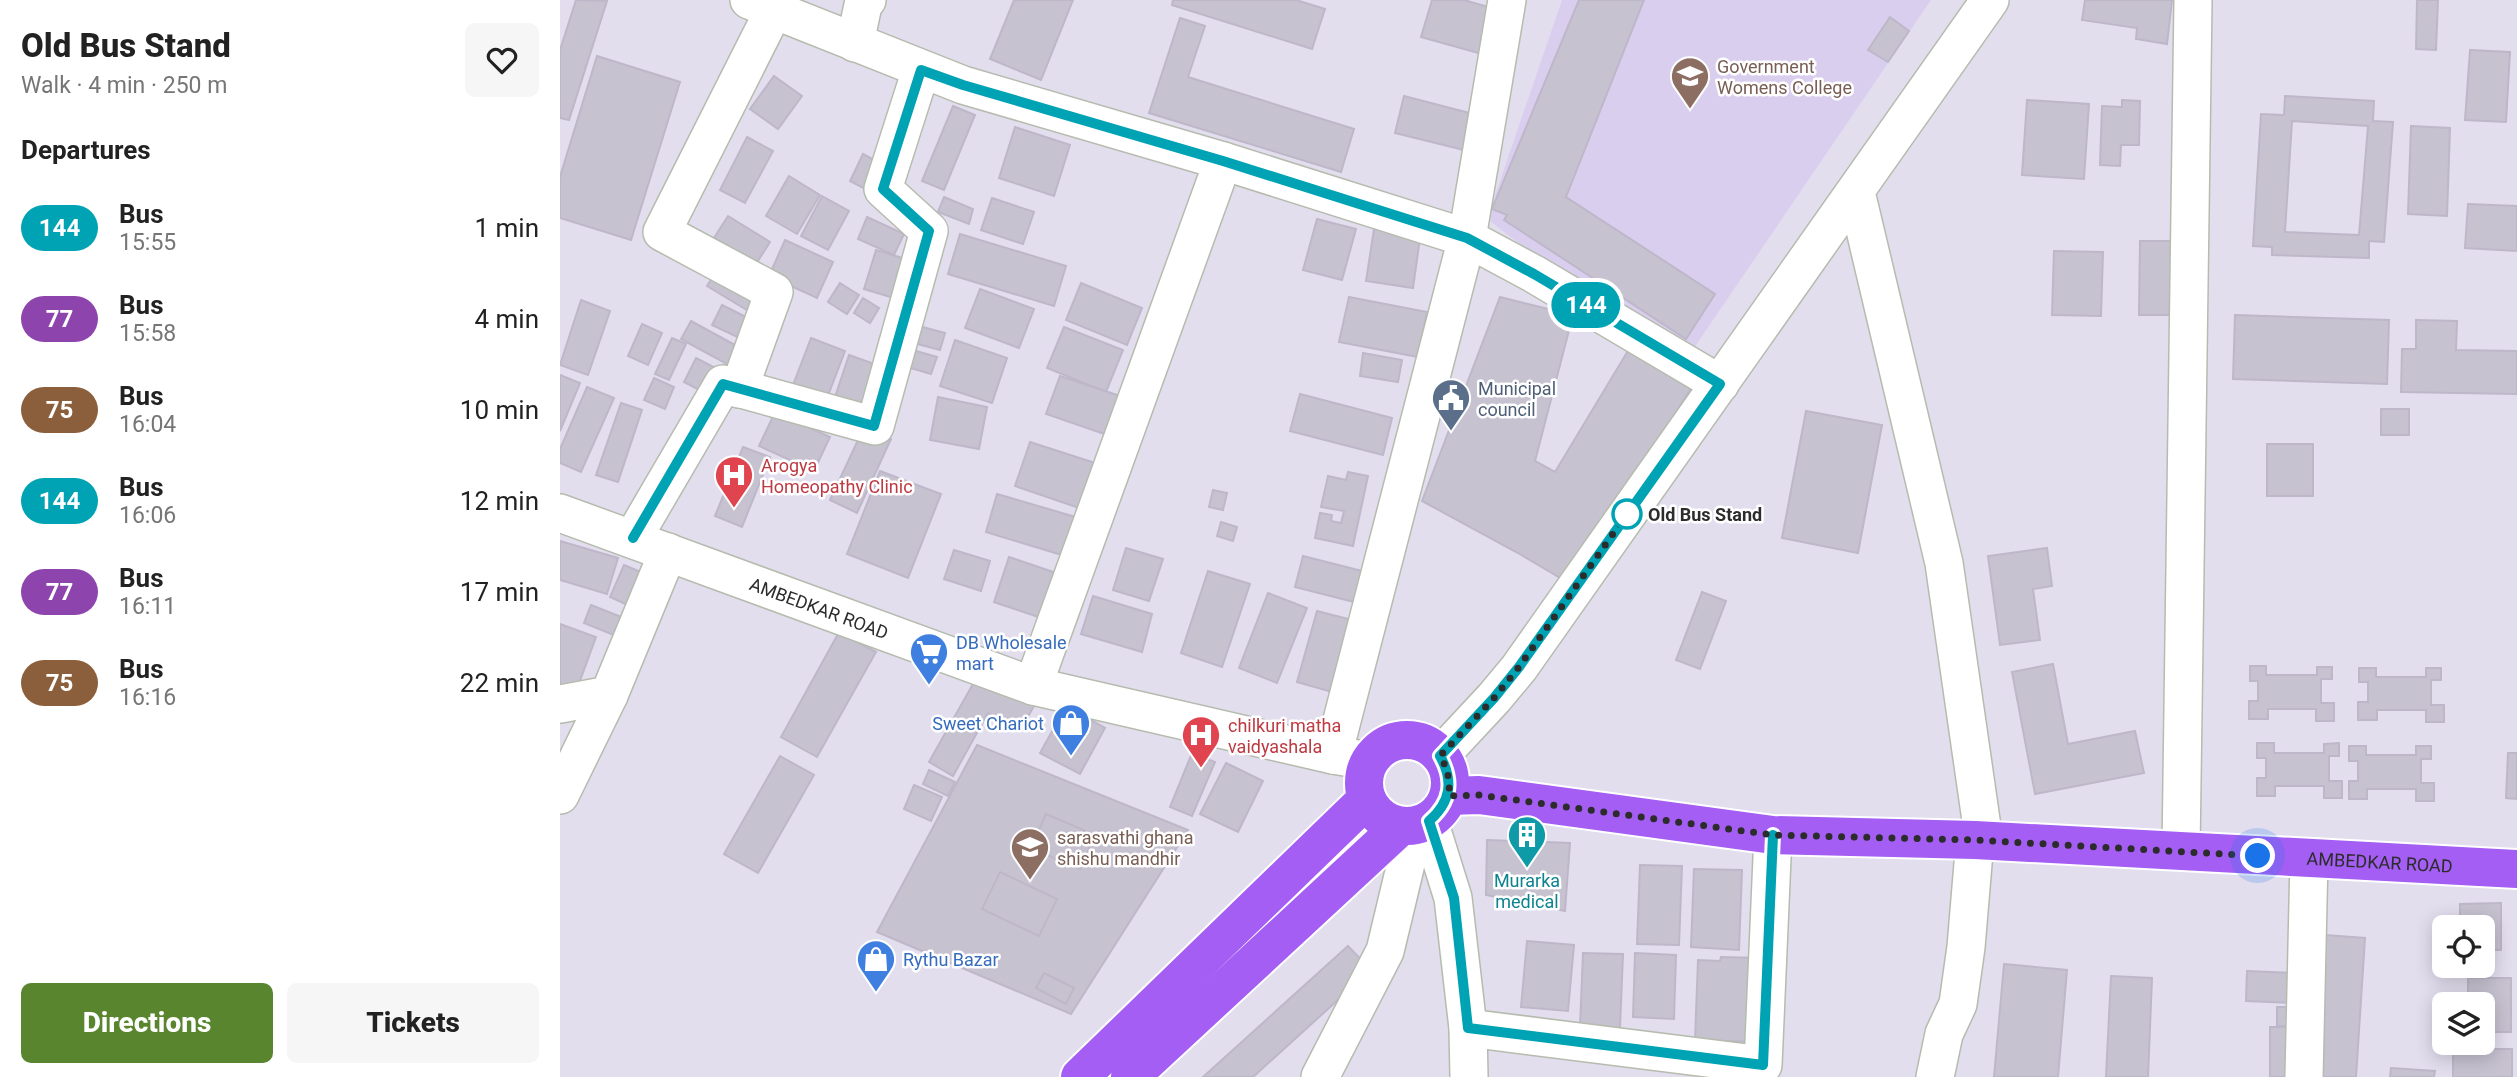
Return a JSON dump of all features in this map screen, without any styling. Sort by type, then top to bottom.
[{"type":"main road","points":[[1130,1077],[1423,817],[1450,783],[1448,769],[1440,756],[1429,746],[1416,741],[1389,743],[1378,751],[1351,758],[1364,774],[1366,800],[1374,813],[1386,822],[1423,817]]},
{"type":"main road","name":"AMBEDKAR ROAD","points":[[1423,817],[1479,795],[1773,835],[1980,841],[2517,869]]},
{"type":"main road","points":[[1080,1077],[1366,800]]},
{"type":"street","points":[[855,43],[863,5],[867,0]]},
{"type":"street","points":[[1351,758],[1467,238],[1507,0]]},
{"type":"street","points":[[1440,756],[1519,667],[1990,0]]},
{"type":"street","points":[[2181,851],[2193,0]]},
{"type":"street","points":[[738,389],[775,292],[662,232],[762,5],[963,85],[1223,161],[1467,238],[1534,274],[1720,384]]},
{"type":"street","points":[[633,538],[723,384],[874,426],[929,231],[883,189],[921,70]]},
{"type":"street","points":[[1033,687],[1223,161]]},
{"type":"street","points":[[1856,192],[1944,563],[1980,841],[1958,1004],[1944,1034],[1935,1077]]},
{"type":"street","name":"AMBEDKAR ROAD","points":[[560,513],[1033,687],[1351,758]]},
{"type":"street","points":[[560,795],[609,695],[668,552]]},
{"type":"street","points":[[560,704],[609,695]]},
{"type":"street","points":[[1423,817],[1454,898],[1468,1028],[1469,1077]]},
{"type":"street","points":[[1320,1077],[1385,951],[1423,817]]},
{"type":"street","points":[[1468,1028],[1763,1065],[1773,835]]},
{"type":"street","points":[[2304,1077],[2309,859]]},
{"type":"shaded area","name":"Government Womens College","points":[[1562,0],[1931,0],[1681,367],[1487,219]]},
{"type":"building","points":[[576,0],[607,1],[569,120],[560,118],[560,50]]},
{"type":"building","points":[[1014,0],[1073,0],[1041,80],[990,59]]},
{"type":"building","points":[[1173,0],[1296,0],[1325,9],[1312,49],[1172,5]]},
{"type":"building","points":[[1432,0],[1464,0],[1495,9],[1482,54],[1421,37]]},
{"type":"building","points":[[1579,0],[1644,0],[1566,197],[1715,294],[1686,339],[1504,220],[1507,215],[1492,209]]},
{"type":"building","points":[[2085,0],[2172,0],[2167,44],[2136,39],[2137,28],[2082,20]]},
{"type":"building","points":[[2417,0],[2438,0],[2436,50],[2416,49]]},
{"type":"building","points":[[1890,17],[1909,31],[1888,62],[1868,50]]},
{"type":"building","points":[[1180,18],[1205,26],[1188,77],[1354,129],[1341,172],[1149,113]]},
{"type":"building","points":[[2470,50],[2510,52],[2506,122],[2465,120]]},
{"type":"building","points":[[597,56],[680,82],[631,240],[560,218],[560,177]]},
{"type":"building","points":[[774,76],[802,96],[778,129],[750,109]]},
{"type":"building","points":[[1404,96],[1481,116],[1472,152],[1395,133]]},
{"type":"building","points":[[2285,96],[2374,101],[2373,121],[2393,122],[2384,242],[2369,241],[2369,258],[2272,255],[2272,247],[2253,246],[2261,114],[2284,115]],"holes":[[[2292,121],[2368,126],[2359,235],[2285,232]]]},
{"type":"building","points":[[2027,100],[2089,104],[2084,179],[2022,175]]},
{"type":"building","points":[[2122,100],[2140,101],[2139,145],[2121,145],[2120,166],[2100,165],[2102,106],[2122,107]]},
{"type":"building","points":[[953,106],[975,115],[944,190],[922,181]]},
{"type":"building","points":[[2411,126],[2450,128],[2447,216],[2408,214]]},
{"type":"building","points":[[1015,127],[1070,145],[1054,196],[999,178]]},
{"type":"building","points":[[747,137],[773,151],[745,203],[720,190]]},
{"type":"building","points":[[863,154],[883,165],[869,191],[850,181]]},
{"type":"building","points":[[789,176],[820,195],[797,234],[766,216]]},
{"type":"building","points":[[822,196],[849,211],[828,250],[801,236]]},
{"type":"building","points":[[944,197],[973,209],[969,224],[938,212]]},
{"type":"building","points":[[992,198],[1034,212],[1023,244],[981,230]]},
{"type":"building","points":[[2468,204],[2517,206],[2517,251],[2465,248]]},
{"type":"building","points":[[728,216],[770,242],[756,264],[714,238]]},
{"type":"building","points":[[867,217],[904,234],[894,255],[858,239]]},
{"type":"building","points":[[1317,219],[1356,229],[1342,280],[1303,270]]},
{"type":"building","points":[[1375,223],[1421,231],[1413,288],[1366,281]]},
{"type":"building","points":[[960,234],[1066,266],[1054,306],[948,274]]},
{"type":"building","points":[[785,240],[833,262],[817,298],[769,276]]},
{"type":"building","points":[[2140,241],[2177,241],[2176,315],[2139,315]]},
{"type":"building","points":[[876,250],[919,263],[907,302],[864,289]]},
{"type":"building","points":[[2054,251],[2103,252],[2101,316],[2052,315]]},
{"type":"building","points":[[720,266],[768,295],[755,315],[707,286]]},
{"type":"building","points":[[840,283],[859,295],[847,314],[828,302]]},
{"type":"building","points":[[1081,283],[1142,308],[1127,345],[1066,320]]},
{"type":"building","points":[[980,289],[1034,309],[1019,348],[965,328]]},
{"type":"building","points":[[1349,297],[1427,312],[1418,357],[1339,342]]},
{"type":"building","points":[[1500,297],[1573,315],[1535,461],[1555,472],[1629,349],[1692,386],[1572,585],[1422,501]]},
{"type":"building","points":[[863,298],[879,308],[870,323],[854,313]]},
{"type":"building","points":[[581,300],[610,311],[588,375],[560,365]]},
{"type":"building","points":[[722,305],[762,325],[752,344],[712,325]]},
{"type":"building","points":[[2235,315],[2389,320],[2387,384],[2233,379]]},
{"type":"building","points":[[2416,320],[2457,321],[2456,350],[2517,351],[2517,394],[2401,392],[2402,349],[2416,349]]},
{"type":"building","points":[[691,321],[746,351],[736,369],[681,339]]},
{"type":"building","points":[[642,324],[662,333],[648,365],[628,356]]},
{"type":"building","points":[[915,325],[945,333],[940,350],[910,342]]},
{"type":"building","points":[[1064,327],[1123,350],[1106,392],[1047,368]]},
{"type":"building","points":[[672,338],[686,344],[669,380],[655,374]]},
{"type":"building","points":[[811,338],[845,351],[824,406],[790,393]]},
{"type":"building","points":[[955,340],[1007,358],[992,403],[940,386]]},
{"type":"building","points":[[909,349],[937,357],[931,374],[904,366]]},
{"type":"building","points":[[1363,353],[1402,360],[1398,382],[1360,376]]},
{"type":"building","points":[[849,355],[886,368],[868,421],[831,409]]},
{"type":"building","points":[[696,358],[723,372],[711,396],[684,382]]},
{"type":"building","points":[[560,375],[580,383],[560,431]]},
{"type":"building","points":[[1060,376],[1123,397],[1110,436],[1046,414]]},
{"type":"building","points":[[654,378],[674,387],[665,409],[644,400]]},
{"type":"building","points":[[587,387],[614,398],[581,472],[560,463],[560,449]]},
{"type":"building","points":[[1300,394],[1392,418],[1383,455],[1290,431]]},
{"type":"building","points":[[938,397],[987,407],[979,449],[930,440]]},
{"type":"building","points":[[621,403],[642,410],[618,482],[596,475]]},
{"type":"building","points":[[2381,409],[2409,409],[2409,435],[2381,435]]},
{"type":"building","points":[[1806,411],[1882,425],[1858,553],[1782,538]]},
{"type":"building","points":[[775,412],[830,437],[814,471],[759,446]]},
{"type":"building","points":[[864,427],[891,439],[857,513],[830,500]]},
{"type":"building","points":[[1030,442],[1098,464],[1082,509],[1015,486]]},
{"type":"building","points":[[2267,444],[2313,444],[2313,496],[2267,496]]},
{"type":"building","points":[[743,447],[770,457],[742,527],[715,516]]},
{"type":"building","points":[[880,471],[941,494],[908,578],[847,554]]},
{"type":"building","points":[[1348,472],[1368,476],[1353,546],[1315,538],[1320,513],[1332,515],[1331,521],[1341,523],[1344,511],[1321,507],[1328,476],[1346,480]]},
{"type":"building","points":[[1213,490],[1227,493],[1223,510],[1209,507]]},
{"type":"building","points":[[997,494],[1086,520],[1075,559],[986,532]]},
{"type":"building","points":[[1221,522],[1237,527],[1233,541],[1217,536]]},
{"type":"building","points":[[560,541],[618,558],[607,594],[560,580]]},
{"type":"building","points":[[1126,548],[1163,559],[1149,601],[1113,590]]},
{"type":"building","points":[[2047,548],[2052,586],[2033,589],[2040,640],[2000,645],[1988,556]]},
{"type":"building","points":[[954,550],[990,561],[981,591],[944,579]]},
{"type":"building","points":[[1303,556],[1362,571],[1354,602],[1295,587]]},
{"type":"building","points":[[1009,557],[1059,574],[1044,619],[994,602]]},
{"type":"building","points":[[624,565],[648,575],[634,608],[610,597]]},
{"type":"building","points":[[1208,571],[1250,584],[1222,667],[1181,653]]},
{"type":"building","points":[[1702,592],[1726,601],[1700,669],[1676,660]]},
{"type":"building","points":[[1268,593],[1307,608],[1277,683],[1239,668]]},
{"type":"building","points":[[1093,596],[1152,614],[1142,652],[1081,634]]},
{"type":"building","points":[[591,605],[629,620],[621,638],[584,623]]},
{"type":"building","points":[[1317,611],[1356,621],[1336,693],[1297,682]]},
{"type":"building","points":[[560,624],[596,637],[577,689],[560,688]]},
{"type":"building","points":[[839,632],[876,652],[817,757],[781,737]]},
{"type":"building","points":[[2053,664],[2068,744],[2135,731],[2144,773],[2035,794],[2012,672]]},
{"type":"building","points":[[2250,666],[2266,666],[2266,675],[2317,675],[2317,667],[2332,667],[2332,679],[2321,679],[2321,703],[2334,703],[2334,721],[2316,721],[2316,709],[2268,709],[2268,719],[2249,719],[2249,701],[2258,701],[2258,681],[2250,681]]},
{"type":"building","points":[[2359,668],[2376,668],[2376,677],[2426,677],[2426,668],[2441,668],[2441,680],[2431,680],[2431,705],[2444,705],[2444,722],[2426,722],[2426,710],[2377,710],[2377,720],[2358,720],[2358,702],[2368,702],[2368,682],[2359,682]]},
{"type":"building","points":[[978,675],[1034,706],[1020,731],[988,713],[953,776],[929,762]]},
{"type":"building","points":[[1066,706],[1105,728],[1080,774],[1040,753]]},
{"type":"building","points":[[2257,743],[2274,743],[2274,753],[2324,753],[2324,744],[2339,743],[2339,756],[2329,756],[2329,781],[2342,781],[2342,798],[2324,798],[2324,786],[2275,786],[2275,796],[2257,796],[2257,778],[2266,778],[2266,758],[2257,758]]},
{"type":"building","name":"sarasvathi ghana shishu mandhir","points":[[977,745],[1188,830],[1071,1014],[877,932]]},
{"type":"building","points":[[2349,746],[2366,746],[2366,755],[2416,755],[2416,746],[2431,746],[2431,759],[2421,759],[2421,783],[2434,783],[2434,801],[2416,801],[2416,789],[2367,789],[2367,799],[2349,799],[2349,781],[2358,781],[2358,761],[2349,761]]},
{"type":"building","points":[[1192,753],[1215,762],[1192,816],[1170,807]]},
{"type":"building","points":[[2508,753],[2517,753],[2517,799],[2506,798]]},
{"type":"building","points":[[780,756],[814,775],[758,873],[724,854]]},
{"type":"building","points":[[1226,763],[1263,781],[1238,832],[1200,814]]},
{"type":"building","points":[[929,770],[955,782],[948,796],[923,784]]},
{"type":"building","points":[[914,785],[942,797],[931,821],[904,809]]},
{"type":"building","points":[[1046,814],[1095,835],[1080,869],[1031,848]]},
{"type":"building","name":"Murarka medical","points":[[1487,840],[1570,843],[1565,911],[1486,895]]},
{"type":"building","points":[[1640,865],[1682,866],[1679,945],[1637,944]]},
{"type":"building","points":[[1694,869],[1742,870],[1739,950],[1691,947]]},
{"type":"building","points":[[1000,872],[1057,899],[1039,936],[982,909]]},
{"type":"building","points":[[2501,903],[2501,950],[2495,950],[2495,915],[2460,915],[2460,904]]},
{"type":"building","points":[[2325,935],[2365,938],[2356,1077],[2315,1077]]},
{"type":"building","points":[[1527,941],[1574,945],[1568,1011],[1521,1007]]},
{"type":"building","points":[[1348,946],[1371,970],[1253,1077],[1203,1077]]},
{"type":"building","points":[[1583,953],[1623,954],[1620,1028],[1580,1027]]},
{"type":"building","points":[[1635,953],[1676,955],[1674,1019],[1633,1017]]},
{"type":"building","points":[[1721,957],[1759,958],[1756,1042],[1695,1040],[1698,960],[1720,961]]},
{"type":"building","points":[[2004,964],[2067,970],[2058,1077],[1994,1077]]},
{"type":"building","points":[[2247,971],[2295,973],[2293,1003],[2246,1001]]},
{"type":"building","points":[[1044,973],[1074,988],[1066,1004],[1036,988]]},
{"type":"building","points":[[2111,976],[2152,978],[2148,1077],[2106,1077]]},
{"type":"building","points":[[2468,978],[2511,978],[2511,1032],[2495,1032],[2495,992],[2468,992]]},
{"type":"building","points":[[2277,1007],[2299,1007],[2299,1026],[2277,1026]]},
{"type":"building","points":[[2270,1027],[2300,1027],[2300,1077],[2270,1077]]},
{"type":"building","points":[[2495,1049],[2512,1049],[2512,1077],[2453,1077],[2453,1055],[2495,1055]]},
{"type":"building","points":[[2391,1068],[2435,1071],[2434,1077],[2390,1077]]},
{"type":"bus line","name":"144","points":[[633,538],[723,384],[874,426],[929,231],[883,189],[921,70],[1467,238],[1534,274],[1720,384],[1519,667],[1440,756],[1448,769],[1449,796],[1440,811],[1429,821],[1454,898],[1468,1028],[1763,1065],[1773,835]]},
{"type":"place","name":"Government Womens College","points":[[1690,110]]},
{"type":"place","name":"Municipal council","points":[[1451,432]]},
{"type":"place","name":"Arogya Homeopathy Clinic","points":[[734,509]]},
{"type":"place","name":"Old Bus Stand","points":[[1627,514]]},
{"type":"place","name":"DB Wholesale mart","points":[[929,686]]},
{"type":"place","name":"Sweet Chariot","points":[[1071,757]]},
{"type":"place","name":"chilkuri matha vaidyashala","points":[[1201,769]]},
{"type":"place","name":"Murarka medical","points":[[1527,869]]},
{"type":"place","name":"sarasvathi ghana shishu mandhir","points":[[1030,881]]},
{"type":"place","name":"Rythu Bazar","points":[[876,993]]},
{"type":"route","points":[[1627,514],[1519,667],[1440,756],[1448,769],[1449,796],[1479,795],[1773,835],[1975,840],[2258,856]]}]
